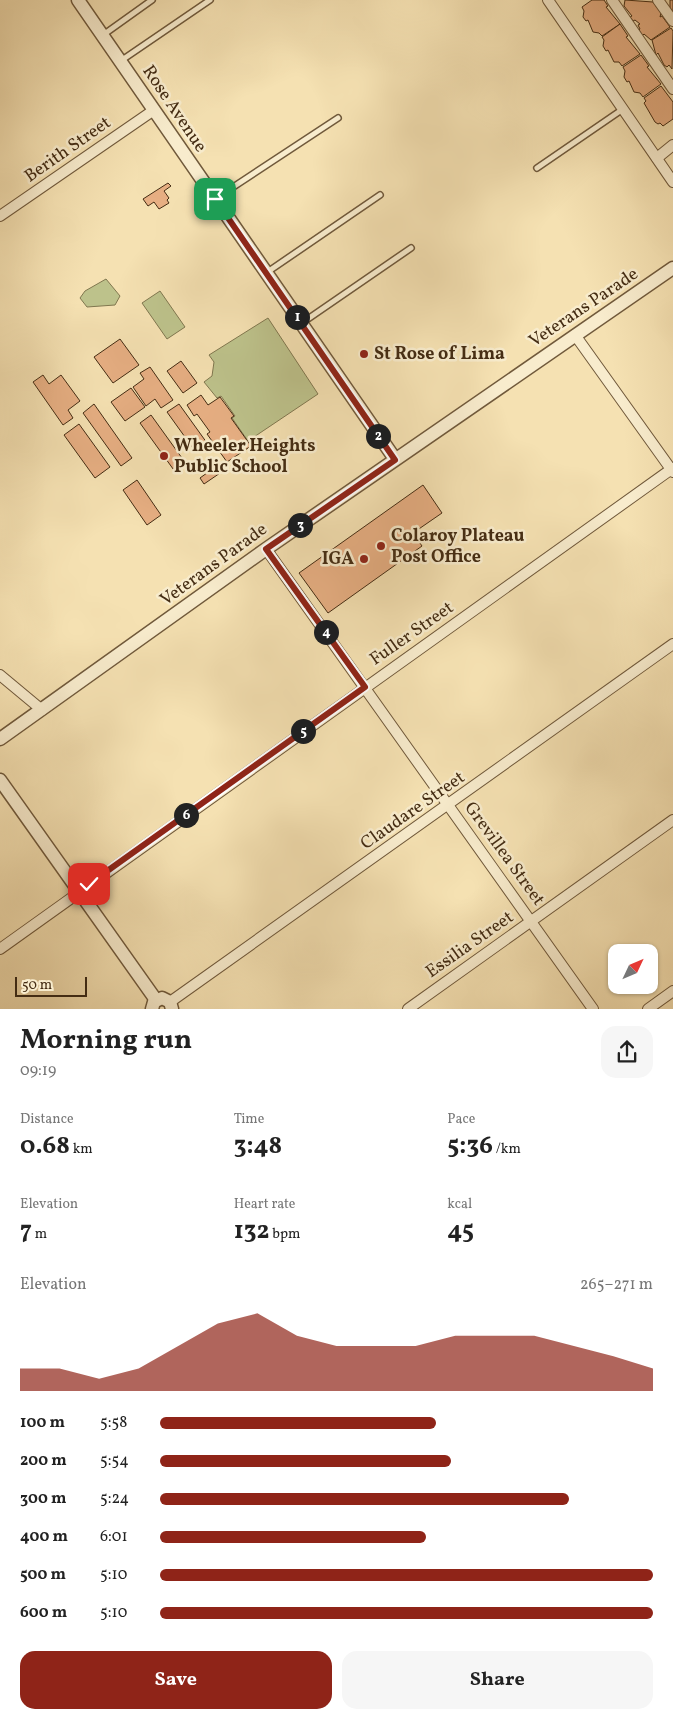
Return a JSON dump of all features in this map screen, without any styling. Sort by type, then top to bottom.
[{"type":"street","name":"Rose Avenue","points":[[78,0],[395,460]]},
{"type":"street","points":[[548,0],[673,182]]},
{"type":"street","points":[[612,0],[673,89]]},
{"type":"street","points":[[658,0],[673,22]]},
{"type":"street","name":"Berith Street","points":[[0,216],[154,110]]},
{"type":"street","points":[[656,158],[673,145]]},
{"type":"street","name":"Veterans Parade","points":[[0,739],[266,549],[673,268]]},
{"type":"street","points":[[576,335],[672,470]]},
{"type":"street","name":"Fuller Street","points":[[0,949],[672,470]]},
{"type":"street","name":"Grevillea Street","points":[[266,549],[593,1009]]},
{"type":"street","name":"Claudare Street","points":[[171,1006],[673,644]]},
{"type":"street","points":[[0,675],[42,710]]},
{"type":"street","points":[[0,780],[79,892],[154,1004],[166,999],[171,1006]]},
{"type":"street","name":"Essilia Street","points":[[408,1009],[673,820]]},
{"type":"street","points":[[648,1009],[673,991]]},
{"type":"lane","points":[[103,36],[152,0]]},
{"type":"lane","points":[[120,61],[210,0]]},
{"type":"lane","points":[[537,168],[623,109]]},
{"type":"lane","points":[[215,199],[338,118]]},
{"type":"lane","points":[[266,273],[380,195]]},
{"type":"lane","points":[[301,324],[411,248]]},
{"type":"green space","points":[[106,279],[120,296],[115,305],[87,307],[80,298],[85,291]]},
{"type":"green space","points":[[160,291],[185,327],[167,339],[142,303]]},
{"type":"green space","points":[[268,318],[318,394],[248,441],[232,418],[235,416],[221,396],[217,398],[204,382],[212,376],[214,362],[209,355]]},
{"type":"building","points":[[592,0],[604,0],[608,6],[606,7],[620,24],[602,36],[599,33],[593,32],[588,20],[586,21],[583,17],[584,11],[582,7]]},
{"type":"building","points":[[625,0],[653,2],[661,13],[660,17],[662,16],[670,27],[651,40],[644,34],[642,36],[638,25],[640,24],[635,20],[633,21],[630,17],[632,16],[624,6]]},
{"type":"building","points":[[670,0],[673,0],[673,12],[670,8]]},
{"type":"building","points":[[620,24],[628,36],[626,37],[640,54],[622,66],[619,62],[614,62],[608,50],[606,51],[603,46],[604,40],[602,37]]},
{"type":"building","points":[[671,28],[673,31],[672,69],[669,65],[667,67],[664,65],[658,53],[656,55],[652,40]]},
{"type":"building","points":[[641,55],[649,66],[647,67],[661,84],[643,97],[640,93],[634,92],[629,81],[627,82],[624,77],[625,71],[623,67]]},
{"type":"building","points":[[661,86],[673,102],[673,119],[663,126],[655,122],[644,103],[646,101],[644,98]]},
{"type":"building","points":[[168,183],[171,186],[164,191],[169,198],[167,200],[169,203],[159,209],[154,202],[148,206],[143,199]]},
{"type":"building","points":[[120,339],[139,365],[113,383],[94,357]]},
{"type":"building","points":[[181,361],[197,383],[183,393],[167,371]]},
{"type":"building","points":[[150,367],[173,400],[161,408],[155,399],[146,406],[133,387],[144,379],[140,373]]},
{"type":"building","points":[[43,375],[49,384],[61,375],[80,401],[68,410],[73,418],[63,425],[33,382]]},
{"type":"building","points":[[131,388],[145,407],[125,421],[111,402]]},
{"type":"building","points":[[201,395],[208,405],[220,397],[234,416],[231,418],[251,446],[227,462],[207,434],[210,432],[197,414],[194,416],[187,405]]},
{"type":"building","points":[[94,404],[132,458],[121,466],[83,413]]},
{"type":"building","points":[[179,404],[207,443],[195,451],[167,412]]},
{"type":"building","points":[[151,415],[187,465],[176,473],[140,423]]},
{"type":"building","points":[[79,424],[110,467],[95,478],[64,435]]},
{"type":"building","points":[[222,462],[226,469],[204,484],[200,478]]},
{"type":"building","points":[[137,480],[161,515],[147,525],[123,490]]},
{"type":"building","points":[[423,485],[442,513],[413,533],[422,546],[328,613],[299,573]]},
{"type":"place","name":"St Rose of Lima","points":[[364,354]]},
{"type":"place","name":"Wheeler Heights Public School","points":[[164,456]]},
{"type":"place","name":"Colaroy Plateau Post Office","points":[[381,546]]},
{"type":"place","name":"IGA","points":[[364,559]]},
{"type":"route","points":[[89,884],[365,687],[266,549],[395,460],[215,199]]}]
